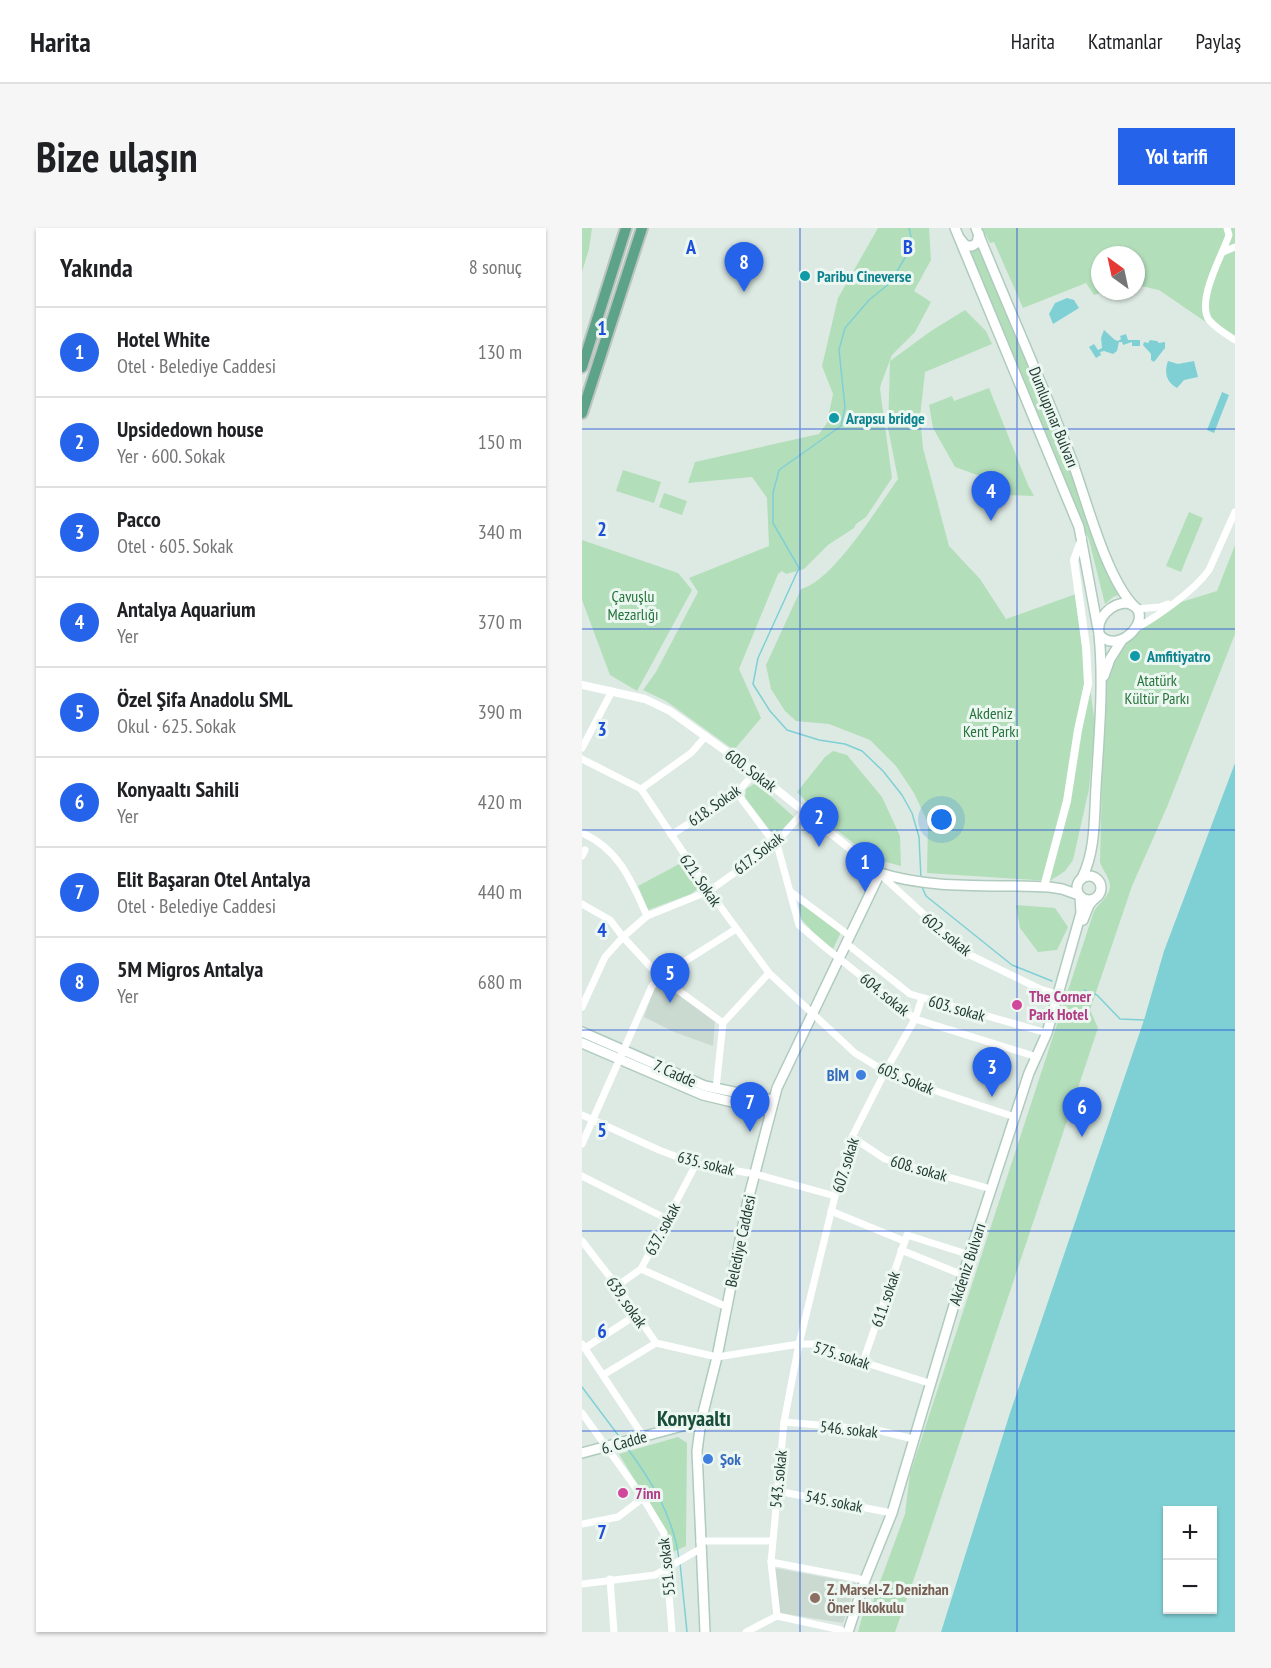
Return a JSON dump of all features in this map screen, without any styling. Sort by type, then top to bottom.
[{"type":"main road","points":[[582,367],[626,228]]},
{"type":"main road","points":[[582,413],[642,228]]},
{"type":"main road","name":"Dumlupınar Bulvarı","points":[[955,228],[1082,538],[1099,632],[1102,681]]},
{"type":"main road","points":[[959,239],[966,246],[972,246],[977,243],[978,231]]},
{"type":"main road","name":"Dumlupınar Bulvarı","points":[[978,231],[1066,447],[1106,554],[1119,585],[1135,607]]},
{"type":"main road","points":[[1057,996],[1086,910],[1099,895],[1101,889],[1094,871],[1092,851],[1102,681],[1110,659],[1122,640],[1135,629],[1140,618],[1135,607],[1123,603],[1112,607],[1103,616],[1099,632],[1108,642],[1122,640]]},
{"type":"main road","points":[[1079,896],[1077,887],[1092,851]]},
{"type":"main road","name":"600. Sokak","points":[[879,873],[905,880],[931,883],[1047,887]]},
{"type":"main road","name":"Belediye Caddesi","points":[[705,1632],[697,1548],[697,1451],[701,1421],[717,1357],[748,1200],[773,1100],[879,873]]},
{"type":"main road","points":[[1047,887],[1062,886],[1092,876],[1098,880]]},
{"type":"main road","points":[[1047,887],[1062,889],[1088,900],[1094,899]]},
{"type":"main road","name":"Akdeniz Bulvarı","points":[[844,1631],[892,1513],[929,1383],[1014,1117],[1029,1073],[1047,1033],[1081,912],[1079,896]]},
{"type":"main road","name":"7. Cadde","points":[[582,1032],[704,1095],[770,1111]]},
{"type":"main road","name":"7. Cadde","points":[[582,1043],[623,1055],[716,1089],[773,1100]]},
{"type":"main road","name":"6. Cadde","points":[[582,1453],[701,1421]]},
{"type":"street","points":[[1230,234],[1207,290],[1204,304],[1209,319],[1235,340]]},
{"type":"street","points":[[1223,252],[1235,247]]},
{"type":"street","points":[[1135,629],[1153,618],[1203,579],[1235,512]]},
{"type":"street","points":[[1047,887],[1067,801],[1088,684],[1085,636],[1074,560],[1082,538]]},
{"type":"street","points":[[1135,607],[1161,607],[1173,602]]},
{"type":"street","name":"600. Sokak","points":[[582,685],[645,699],[670,711],[755,772],[879,873]]},
{"type":"street","points":[[582,748],[612,691]]},
{"type":"street","points":[[640,789],[691,753],[706,736]]},
{"type":"street","name":"621. Sokak","points":[[582,759],[640,789],[709,891],[769,973],[812,1014]]},
{"type":"street","name":"618. Sokak","points":[[671,835],[737,793],[755,772]]},
{"type":"street","name":"604. sokak","points":[[737,793],[775,844],[799,925],[915,1019],[1037,1057]]},
{"type":"street","name":"617. Sokak","points":[[582,1007],[605,957],[622,937],[647,916],[709,891],[775,844],[804,812]]},
{"type":"street","points":[[582,833],[606,847],[633,882],[647,916]]},
{"type":"street","name":"602. sokak","points":[[879,873],[966,953],[1057,996]]},
{"type":"street","name":"603. sokak","points":[[791,892],[910,994],[1047,1033]]},
{"type":"street","points":[[582,904],[610,920],[622,937],[660,977],[723,1023]]},
{"type":"street","points":[[582,1144],[652,986],[660,977],[736,929]]},
{"type":"street","points":[[716,1089],[723,1023],[769,973]]},
{"type":"street","name":"607. sokak","points":[[799,1344],[831,1211],[852,1137],[915,1019],[922,998]]},
{"type":"street","name":"605. Sokak","points":[[812,1014],[855,1053],[880,1069],[892,1069],[930,1089],[1014,1117]]},
{"type":"street","name":"635. sokak","points":[[582,1115],[696,1164],[755,1174],[835,1196]]},
{"type":"street","name":"608. sokak","points":[[852,1137],[885,1159],[991,1189]]},
{"type":"street","name":"637. sokak","points":[[617,1286],[641,1269],[696,1164]]},
{"type":"street","points":[[582,1176],[667,1219]]},
{"type":"street","points":[[831,1211],[906,1238],[970,1255]]},
{"type":"street","name":"611. sokak","points":[[863,1362],[906,1238]]},
{"type":"street","name":"639. sokak","points":[[582,1241],[617,1286],[656,1343],[717,1357]]},
{"type":"street","points":[[902,1250],[963,1275]]},
{"type":"street","points":[[641,1269],[727,1307]]},
{"type":"street","points":[[636,1315],[583,1346],[603,1375],[638,1437]]},
{"type":"street","points":[[603,1375],[656,1343]]},
{"type":"street","name":"575. sokak","points":[[717,1357],[799,1344],[816,1344],[929,1383]]},
{"type":"street","name":"543. sokak","points":[[777,1616],[771,1562],[772,1541],[784,1422],[799,1344]]},
{"type":"street","name":"551. sokak","points":[[582,1413],[612,1445],[664,1533],[671,1566],[672,1632]]},
{"type":"street","name":"546. sokak","points":[[784,1422],[877,1430],[913,1439]]},
{"type":"street","name":"545. sokak","points":[[777,1491],[892,1513]]},
{"type":"street","points":[[582,1524],[618,1518],[643,1498]]},
{"type":"street","points":[[582,1584],[655,1575],[697,1548],[772,1541]]},
{"type":"street","points":[[771,1562],[865,1580]]},
{"type":"street","points":[[610,1579],[614,1632]]},
{"type":"street","points":[[747,1632],[777,1616],[844,1631]]},
{"type":"shaded area","points":[[664,983],[715,1022],[713,1046],[674,1032],[644,1017],[654,989]]},
{"type":"shaded area","name":"Z. Marsel-Z. Denizhan Öner İlkokulu","points":[[775,1568],[856,1583],[843,1623],[780,1613]]},
{"type":"green space","points":[[582,228],[592,228],[582,272]]},
{"type":"green space","points":[[878,228],[929,228],[931,260],[914,291],[931,302],[915,332],[892,355],[880,389],[892,478],[866,517],[854,528],[828,545],[804,569],[786,574],[782,571],[778,574],[739,669],[761,718],[734,750],[666,701],[643,690],[656,672],[698,592],[689,578],[769,546],[767,498],[752,477],[688,483],[695,462],[819,434],[827,423],[833,394],[822,366],[838,298]]},
{"type":"green space","points":[[982,228],[1235,228],[1235,342],[1159,290],[1145,287],[1145,246],[1091,246],[1091,290],[1086,283],[1023,308],[994,242],[990,243]]},
{"type":"green space","points":[[981,245],[1121,594],[1105,604],[1089,540],[968,251]]},
{"type":"green space","name":"Akdeniz Kent Parkı","points":[[965,310],[986,331],[992,344],[925,372],[920,417],[923,448],[949,546],[980,579],[1006,619],[1076,594],[1095,723],[1089,789],[1073,860],[1065,871],[1050,881],[927,873],[928,823],[914,793],[896,766],[870,740],[829,724],[796,721],[785,711],[771,689],[766,665],[801,589],[814,583],[840,558],[898,479],[888,428],[890,361]]},
{"type":"green space","points":[[989,388],[1034,496],[1007,495],[1002,484],[955,467],[933,428],[929,405],[952,396],[954,401]]},
{"type":"green space","points":[[623,470],[661,482],[654,503],[616,491]]},
{"type":"green space","points":[[664,493],[687,501],[682,515],[659,507]]},
{"type":"green space","points":[[1189,512],[1203,518],[1181,572],[1166,566]]},
{"type":"green space","name":"Çavuşlu Mezarlığı","points":[[582,540],[678,573],[692,590],[637,691],[610,675],[582,600]]},
{"type":"green space","name":"Atatürk Kültür Parkı","points":[[1235,545],[1235,634],[1167,807],[1132,886],[1090,1010],[1098,1028],[917,1570],[895,1632],[858,1632],[862,1617],[873,1601],[905,1514],[910,1474],[1094,911],[1110,889],[1108,878],[1100,862],[1106,680],[1119,649],[1134,633],[1178,603],[1217,591]]},
{"type":"green space","points":[[833,751],[847,755],[882,797],[900,836],[901,866],[874,859],[825,821],[797,792],[825,757]]},
{"type":"green space","points":[[757,784],[794,817],[775,837],[745,798],[746,789]]},
{"type":"green space","points":[[681,863],[699,888],[691,894],[648,910],[638,886]]},
{"type":"green space","points":[[801,902],[841,932],[833,949],[801,919],[799,904]]},
{"type":"green space","points":[[1016,905],[1055,908],[1068,927],[1057,950],[1038,952],[1020,928]]},
{"type":"green space","points":[[678,1437],[687,1443],[686,1546],[671,1553],[664,1528],[619,1454]]},
{"type":"water","points":[[1067,298],[1074,300],[1079,308],[1053,324],[1049,314],[1055,303]]},
{"type":"water","points":[[1104,330],[1118,341],[1121,339],[1120,336],[1126,334],[1128,340],[1140,340],[1140,346],[1132,346],[1132,342],[1123,345],[1119,342],[1117,351],[1113,354],[1104,351],[1100,352],[1101,355],[1096,358],[1089,347],[1094,344],[1098,350],[1102,348],[1101,338]]},
{"type":"water","points":[[1150,340],[1165,342],[1165,348],[1154,362],[1151,360],[1151,354],[1143,345],[1144,342],[1148,343]]},
{"type":"water","points":[[1168,361],[1178,364],[1194,361],[1198,377],[1184,380],[1177,388],[1170,383],[1167,376]]},
{"type":"water","points":[[1222,392],[1229,395],[1214,433],[1207,430]]},
{"type":"water","points":[[1235,763],[1235,1632],[941,1632],[1010,1413],[1144,1020],[1164,951]]},
{"type":"waterway","points":[[909,228],[912,241],[890,283],[869,300],[845,328],[839,350],[845,407],[841,426],[779,470],[773,493],[773,523],[799,568],[758,658],[753,684],[770,711],[787,730],[819,740],[845,744],[862,751],[883,771],[902,795],[912,813],[919,837],[921,879]]},
{"type":"waterway","points":[[922,887],[926,896],[1012,965],[1052,981]]},
{"type":"waterway","points":[[1084,990],[1097,995],[1120,1019],[1144,1020]]},
{"type":"waterway","points":[[582,1387],[621,1439]]},
{"type":"waterway","points":[[625,1445],[644,1471],[660,1499],[672,1528],[679,1559]]},
{"type":"waterway","points":[[680,1563],[687,1632]]},
{"type":"place","name":"Paribu Cineverse","points":[[805,276]]},
{"type":"place","name":"5M Migros Antalya","points":[[744,292]]},
{"type":"place","name":"Arapsu bridge","points":[[834,418]]},
{"type":"place","name":"Antalya Aquarium","points":[[991,521]]},
{"type":"place","name":"Amfitiyatro","points":[[1135,656]]},
{"type":"place","name":"Upsidedown house","points":[[819,847]]},
{"type":"place","name":"Hotel White","points":[[865,892]]},
{"type":"place","name":"Özel Şifa Anadolu SML","points":[[670,1003]]},
{"type":"place","name":"The Corner Park Hotel","points":[[1017,1005]]},
{"type":"place","name":"BİM","points":[[861,1075]]},
{"type":"place","name":"Pacco","points":[[992,1097]]},
{"type":"place","name":"Elit Başaran Otel Antalya","points":[[750,1132]]},
{"type":"place","name":"Konyaaltı Sahili","points":[[1082,1137]]},
{"type":"place","name":"Şok","points":[[708,1459]]},
{"type":"place","name":"7inn","points":[[623,1493]]},
{"type":"place","name":"Z. Marsel-Z. Denizhan Öner İlkokulu","points":[[815,1598]]},
{"type":"district","name":"Konyaaltı","points":[[694,1418]]}]
